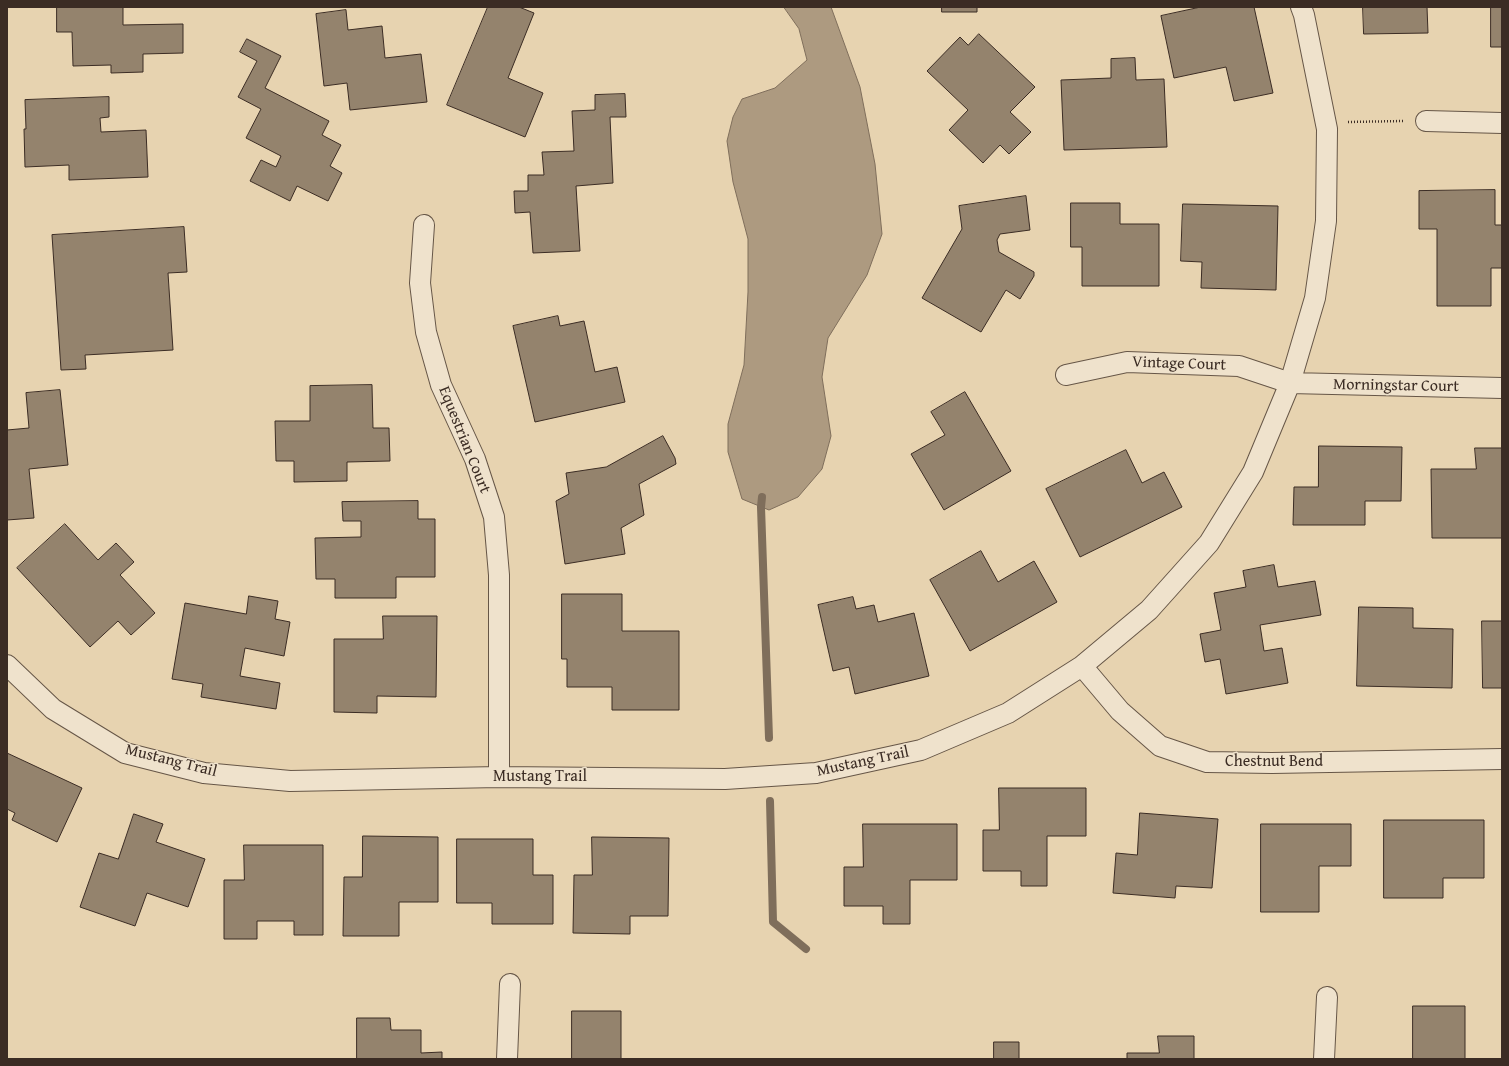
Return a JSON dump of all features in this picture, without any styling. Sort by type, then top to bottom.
[{"type":"street","name":"Mustang Trail","points":[[7,665],[53,709],[125,752],[204,773],[290,781],[499,777],[724,779],[816,773],[921,750],[1008,713],[1082,666],[1148,610],[1209,544],[1253,472],[1290,383],[1315,298],[1326,222],[1327,129],[1301,7]]},
{"type":"street","points":[[1426,121],[1502,123]]},
{"type":"street","name":"Equestrian Court","points":[[424,225],[420,283],[426,332],[441,385],[475,459],[494,517],[499,575],[499,777]]},
{"type":"street","name":"Vintage Court","points":[[1066,375],[1127,362],[1239,366],[1290,383]]},
{"type":"street","name":"Morningstar Court","points":[[1290,383],[1502,388]]},
{"type":"street","name":"Chestnut Bend","points":[[1082,666],[1120,711],[1160,746],[1207,762],[1272,763],[1502,759]]},
{"type":"street","points":[[507,1059],[510,984]]},
{"type":"street","points":[[1324,1059],[1327,997]]},
{"type":"path","points":[[1325,122],[1426,121]]},
{"type":"shaded area","points":[[784,7],[831,7],[860,87],[875,164],[882,234],[867,275],[828,338],[822,377],[831,436],[822,469],[798,497],[769,510],[742,499],[728,452],[728,424],[744,365],[748,292],[748,239],[733,182],[727,141],[733,117],[742,99],[775,88],[807,60],[799,29]]},
{"type":"building","points":[[57,7],[123,7],[123,25],[183,24],[183,53],[143,54],[143,72],[111,73],[111,65],[73,66],[72,32],[57,32]]},
{"type":"building","points":[[488,7],[519,7],[534,13],[508,78],[543,93],[525,137],[447,105]]},
{"type":"building","points":[[942,7],[977,7],[977,12],[942,12]]},
{"type":"building","points":[[1201,7],[1254,7],[1273,93],[1234,101],[1226,67],[1174,78],[1161,16]]},
{"type":"building","points":[[1363,7],[1427,7],[1428,33],[1364,34]]},
{"type":"building","points":[[1491,7],[1502,7],[1502,47],[1491,47]]},
{"type":"building","points":[[346,10],[348,30],[382,26],[385,58],[421,54],[427,102],[350,110],[347,83],[324,86],[316,14]]},
{"type":"building","points":[[979,34],[1035,87],[1010,112],[1031,132],[1009,154],[1000,145],[983,163],[949,130],[968,110],[927,71],[960,37],[968,45]]},
{"type":"building","points":[[247,39],[281,56],[265,88],[329,121],[322,135],[341,145],[330,166],[342,173],[328,201],[297,186],[290,201],[250,181],[261,160],[276,167],[281,156],[246,138],[261,109],[238,97],[257,61],[240,52]]},
{"type":"building","points":[[1135,58],[1136,80],[1164,79],[1167,147],[1064,150],[1061,80],[1111,78],[1111,59]]},
{"type":"building","points":[[625,94],[626,117],[610,117],[613,183],[576,186],[580,251],[533,253],[530,212],[515,213],[514,191],[528,191],[528,175],[544,175],[542,152],[574,151],[572,111],[595,110],[595,95]]},
{"type":"building","points":[[109,97],[109,117],[100,118],[101,132],[146,130],[148,177],[69,180],[69,165],[25,167],[25,100]]},
{"type":"building","points":[[1495,190],[1495,225],[1502,225],[1502,268],[1491,268],[1491,306],[1437,306],[1437,229],[1419,229],[1419,191]]},
{"type":"building","points":[[1026,196],[1030,230],[1000,234],[997,240],[999,252],[1034,272],[1034,276],[1020,299],[1006,290],[981,332],[922,298],[962,229],[959,206]]},
{"type":"building","points":[[1071,203],[1120,203],[1120,224],[1159,224],[1159,286],[1082,286],[1082,247],[1071,247]]},
{"type":"building","points":[[1183,204],[1278,206],[1276,290],[1201,288],[1202,262],[1181,261]]},
{"type":"building","points":[[184,227],[187,272],[168,273],[173,350],[85,355],[86,369],[61,370],[52,235]]},
{"type":"building","points":[[558,316],[560,326],[584,321],[595,372],[617,367],[625,402],[535,422],[513,326]]},
{"type":"building","points":[[372,385],[373,428],[389,428],[390,461],[347,462],[347,481],[294,482],[294,461],[276,461],[275,421],[310,421],[310,386]]},
{"type":"building","points":[[60,390],[68,465],[29,469],[34,518],[7,520],[7,430],[29,428],[26,393]]},
{"type":"building","points":[[965,392],[1011,471],[944,510],[911,454],[945,435],[931,412]]},
{"type":"building","points":[[663,436],[675,458],[676,464],[639,484],[644,515],[621,528],[625,554],[565,564],[556,501],[569,494],[566,473],[606,467]]},
{"type":"building","points":[[1319,446],[1402,447],[1401,501],[1365,501],[1365,525],[1293,525],[1294,487],[1318,487]]},
{"type":"building","points":[[1475,448],[1502,448],[1502,538],[1432,538],[1431,469],[1476,469]]},
{"type":"building","points":[[1126,450],[1142,483],[1164,472],[1182,507],[1080,557],[1046,489]]},
{"type":"building","points":[[418,501],[418,519],[435,519],[435,577],[396,577],[396,598],[335,598],[335,579],[316,579],[315,538],[361,537],[361,521],[343,521],[342,502]]},
{"type":"building","points":[[65,524],[98,560],[116,543],[134,562],[120,575],[155,613],[131,635],[118,621],[90,647],[17,568]]},
{"type":"building","points":[[981,551],[998,582],[1034,561],[1057,602],[970,651],[930,580]]},
{"type":"building","points":[[1274,565],[1278,587],[1315,581],[1321,615],[1260,625],[1264,651],[1282,648],[1288,683],[1226,694],[1220,659],[1205,662],[1200,634],[1221,630],[1214,593],[1246,587],[1243,571]]},
{"type":"building","points":[[562,594],[622,594],[622,631],[679,631],[679,710],[612,710],[612,687],[567,687],[567,659],[562,659]]},
{"type":"building","points":[[249,596],[278,601],[275,619],[290,622],[284,656],[245,648],[240,676],[280,683],[276,709],[201,697],[203,684],[172,679],[185,603],[246,614]]},
{"type":"building","points":[[853,597],[856,609],[874,605],[878,622],[914,613],[929,676],[855,694],[849,667],[833,671],[818,605]]},
{"type":"building","points":[[1359,607],[1413,608],[1413,628],[1453,629],[1452,688],[1357,686]]},
{"type":"building","points":[[383,616],[437,616],[436,697],[377,696],[377,713],[334,712],[334,639],[383,639]]},
{"type":"building","points":[[1482,621],[1502,621],[1502,688],[1483,688]]},
{"type":"building","points":[[7,753],[82,788],[57,842],[12,820],[15,813],[7,809]]},
{"type":"building","points":[[999,788],[1086,788],[1086,836],[1047,836],[1047,886],[1021,886],[1021,871],[983,871],[983,830],[999,830]]},
{"type":"building","points":[[1140,813],[1218,819],[1212,888],[1176,886],[1175,898],[1113,893],[1116,853],[1137,855]]},
{"type":"building","points":[[134,814],[163,824],[156,842],[205,859],[188,907],[147,893],[135,926],[80,907],[99,853],[118,859]]},
{"type":"building","points":[[1384,820],[1484,820],[1484,878],[1443,878],[1443,898],[1384,898]]},
{"type":"building","points":[[863,824],[957,824],[957,880],[910,880],[910,924],[883,924],[883,906],[844,906],[844,867],[863,867]]},
{"type":"building","points":[[1261,824],[1351,824],[1351,866],[1319,866],[1319,912],[1261,912]]},
{"type":"building","points":[[363,836],[438,837],[438,902],[399,902],[399,936],[343,936],[344,877],[362,877]]},
{"type":"building","points":[[592,837],[669,838],[668,916],[630,916],[630,934],[573,933],[574,875],[592,875]]},
{"type":"building","points":[[457,839],[533,839],[533,875],[553,875],[553,924],[492,924],[492,903],[457,903]]},
{"type":"building","points":[[244,845],[323,845],[323,935],[294,935],[294,921],[257,921],[257,939],[224,939],[224,880],[244,880]]},
{"type":"building","points":[[1413,1006],[1465,1006],[1465,1059],[1413,1059]]},
{"type":"building","points":[[572,1011],[621,1011],[621,1059],[572,1059]]},
{"type":"building","points":[[357,1018],[390,1018],[391,1030],[421,1030],[421,1053],[442,1052],[442,1059],[357,1059]]},
{"type":"building","points":[[1158,1036],[1194,1036],[1194,1059],[1127,1059],[1127,1053],[1159,1053]]},
{"type":"building","points":[[994,1042],[1019,1042],[1019,1059],[994,1059]]},
{"type":"waterway","points":[[762,497],[761,507],[769,738]]},
{"type":"waterway","points":[[770,801],[773,922],[806,949]]}]
